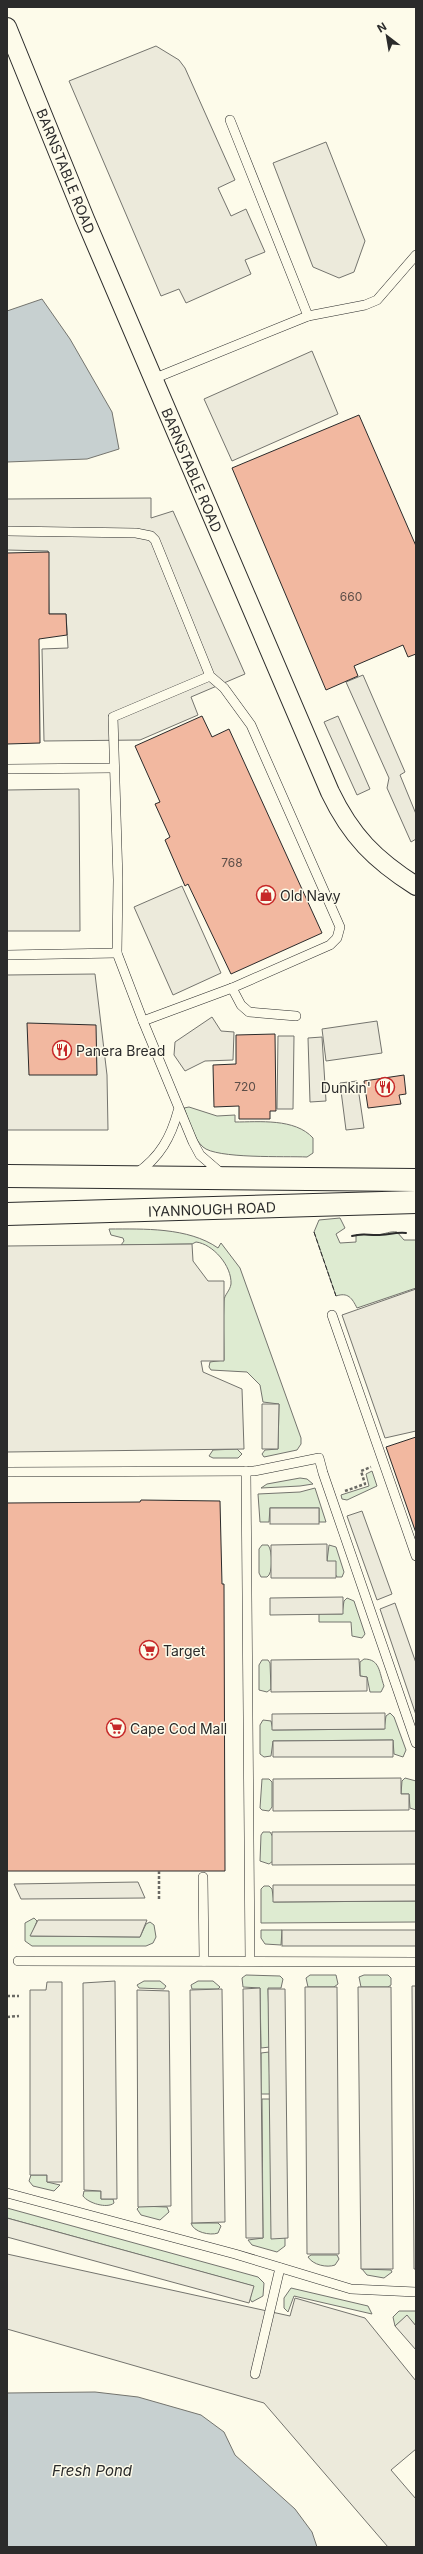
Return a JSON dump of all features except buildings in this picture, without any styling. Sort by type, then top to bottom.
[{"type":"main road","name":"IYANNOUGH ROAD","points":[[7,1176],[225,1176],[416,1180]]},
{"type":"main road","name":"IYANNOUGH ROAD","points":[[7,1214],[416,1202]]},
{"type":"street","name":"BARNSTABLE ROAD","points":[[7,27],[313,755],[343,820],[374,856],[416,886]]},
{"type":"lane","points":[[230,120],[308,316]]},
{"type":"lane","points":[[154,379],[308,316],[365,305],[377,300],[416,254]]},
{"type":"lane","points":[[7,531],[106,532],[151,536],[158,546],[210,676],[224,688],[251,725],[340,927],[337,938],[330,945],[232,988],[143,1021]]},
{"type":"lane","points":[[210,676],[113,717],[118,880],[117,953],[178,1111],[200,1155],[225,1176]]},
{"type":"lane","points":[[7,770],[114,768]]},
{"type":"lane","points":[[7,955],[117,953]]},
{"type":"lane","points":[[232,988],[240,1005],[249,1012],[296,1016]]},
{"type":"lane","points":[[133,1176],[152,1162],[163,1148],[174,1126],[178,1111]]},
{"type":"lane","points":[[332,1315],[416,1556]]},
{"type":"lane","points":[[7,1472],[246,1471],[263,1470],[319,1458],[322,1473],[416,1743]]},
{"type":"lane","points":[[246,1471],[250,1961]]},
{"type":"lane","points":[[203,1877],[204,1961]]},
{"type":"lane","points":[[18,1961],[416,1962]]},
{"type":"lane","points":[[7,2193],[351,2289],[416,2292]]},
{"type":"lane","points":[[255,2374],[280,2268]]},
{"type":"path","points":[[342,1491],[365,1484],[360,1470],[384,1463]]},
{"type":"path","points":[[159,1871],[159,1899]]},
{"type":"path","points":[[7,1996],[19,1996]]},
{"type":"path","points":[[7,2017],[19,2016]]},
{"type":"green space","points":[[189,1107],[217,1116],[235,1115],[235,1122],[276,1122],[297,1127],[313,1138],[313,1153],[307,1157],[268,1157],[236,1155],[210,1151],[203,1147],[194,1134],[184,1108]]},
{"type":"green space","points":[[340,1218],[345,1228],[336,1234],[340,1243],[356,1242],[356,1235],[378,1235],[390,1232],[397,1232],[404,1240],[416,1240],[416,1288],[357,1308],[347,1295],[336,1296],[314,1232],[319,1220]]},
{"type":"green space","points":[[109,1229],[151,1229],[179,1233],[206,1241],[218,1248],[221,1243],[240,1268],[301,1438],[301,1444],[297,1450],[264,1457],[262,1454],[265,1450],[278,1449],[279,1404],[263,1402],[260,1385],[247,1372],[211,1370],[209,1367],[210,1362],[224,1360],[224,1301],[231,1284],[225,1263],[215,1251],[196,1242],[192,1244],[121,1245],[124,1241],[123,1238],[111,1235]]},
{"type":"green space","points":[[237,1449],[242,1454],[238,1458],[213,1458],[209,1456],[213,1450]]},
{"type":"green space","points":[[372,1471],[377,1486],[347,1500],[342,1499],[341,1495],[369,1486],[366,1474]]},
{"type":"green space","points":[[300,1478],[307,1479],[313,1484],[261,1488],[267,1484]]},
{"type":"green space","points":[[315,1488],[326,1522],[319,1522],[319,1508],[270,1508],[269,1522],[260,1522],[258,1494],[300,1492]]},
{"type":"green space","points":[[262,1545],[268,1545],[271,1552],[271,1567],[267,1577],[261,1577],[259,1573],[259,1549]]},
{"type":"green space","points":[[329,1545],[336,1547],[344,1572],[342,1577],[337,1577],[327,1561]]},
{"type":"green space","points":[[347,1598],[354,1601],[365,1634],[362,1638],[352,1636],[351,1622],[319,1622],[319,1614],[342,1614],[344,1601]]},
{"type":"green space","points":[[364,1659],[373,1661],[378,1667],[384,1686],[381,1692],[370,1692],[367,1677],[360,1676],[360,1662]]},
{"type":"green space","points":[[262,1660],[268,1660],[270,1663],[271,1689],[267,1692],[259,1690],[259,1665]]},
{"type":"green space","points":[[390,1713],[394,1717],[406,1750],[403,1757],[394,1754],[393,1740],[273,1741],[271,1756],[264,1757],[260,1754],[260,1725],[263,1720],[271,1721],[273,1730],[384,1729],[386,1716]]},
{"type":"green space","points":[[405,1778],[416,1781],[416,1810],[410,1808],[409,1794],[401,1794],[402,1781]]},
{"type":"green space","points":[[262,1779],[269,1779],[272,1782],[272,1807],[269,1811],[262,1810],[260,1808]]},
{"type":"green space","points":[[263,1832],[270,1832],[273,1837],[273,1861],[269,1864],[260,1861],[261,1835]]},
{"type":"green space","points":[[264,1886],[269,1886],[272,1889],[274,1902],[416,1901],[416,1922],[261,1923],[261,1889]]},
{"type":"green space","points":[[34,1918],[37,1921],[31,1936],[140,1937],[146,1924],[150,1922],[154,1925],[156,1937],[153,1943],[146,1946],[32,1946],[25,1941],[25,1923]]},
{"type":"green space","points":[[261,1930],[282,1930],[281,1945],[265,1944],[261,1938]]},
{"type":"green space","points":[[246,1975],[280,1976],[283,1979],[281,1988],[268,1988],[270,2047],[261,2048],[260,1988],[243,1987],[242,1978]]},
{"type":"green space","points":[[310,1975],[336,1975],[338,1984],[334,1987],[308,1987],[306,1978]]},
{"type":"green space","points":[[364,1975],[388,1975],[391,1978],[391,1985],[388,1987],[361,1987],[359,1977]]},
{"type":"green space","points":[[144,1981],[160,1981],[166,1986],[164,1989],[139,1988],[137,1985]]},
{"type":"green space","points":[[198,1981],[213,1981],[220,1987],[218,1989],[192,1989],[191,1985]]},
{"type":"green space","points":[[269,2052],[270,2094],[261,2094],[261,2053]]},
{"type":"green space","points":[[262,2099],[270,2099],[285,2239],[285,2246],[277,2252],[252,2245],[248,2240],[263,2238]]},
{"type":"green space","points":[[31,2175],[47,2175],[47,2182],[60,2185],[54,2191],[33,2186],[29,2181]]},
{"type":"green space","points":[[84,2191],[101,2191],[101,2199],[113,2199],[114,2203],[111,2205],[102,2205],[93,2203],[85,2199],[83,2196]]},
{"type":"green space","points":[[140,2206],[167,2207],[169,2212],[160,2220],[141,2215],[137,2209]]},
{"type":"green space","points":[[7,2208],[258,2277],[264,2283],[263,2296],[252,2302],[250,2299],[253,2286],[7,2218]]},
{"type":"green space","points":[[191,2223],[218,2223],[221,2226],[218,2233],[211,2234],[198,2231],[192,2226]]},
{"type":"green space","points":[[311,2255],[337,2255],[339,2259],[335,2265],[324,2266],[310,2260],[308,2257]]},
{"type":"green space","points":[[362,2269],[391,2270],[392,2272],[384,2278],[367,2275]]},
{"type":"green space","points":[[291,2288],[368,2306],[372,2314],[294,2296],[288,2312],[284,2308],[284,2298]]},
{"type":"green space","points":[[399,2311],[416,2311],[416,2326],[407,2316],[395,2326],[393,2317]]},
{"type":"shaded area","points":[[156,46],[179,60],[185,68],[235,180],[218,188],[231,216],[246,209],[265,252],[245,260],[251,274],[186,303],[179,289],[161,296],[69,81]]},
{"type":"shaded area","points":[[326,142],[365,241],[354,272],[339,278],[313,267],[273,163]]},
{"type":"shaded area","points":[[312,351],[338,414],[232,461],[204,399]]},
{"type":"shaded area","points":[[151,498],[151,518],[173,511],[245,674],[191,697],[198,715],[140,740],[44,741],[42,649],[68,648],[66,614],[49,614],[48,551],[7,550],[7,499]]},
{"type":"shaded area","points":[[363,675],[405,772],[400,775],[416,814],[416,839],[411,842],[387,788],[389,778],[346,682]]},
{"type":"shaded area","points":[[338,716],[370,789],[357,795],[324,722]]},
{"type":"shaded area","points":[[79,789],[80,931],[7,931],[7,790]]},
{"type":"shaded area","points":[[182,886],[221,973],[173,995],[134,907]]},
{"type":"shaded area","points":[[95,974],[107,1075],[108,1130],[7,1130],[7,975]]},
{"type":"shaded area","points":[[212,1017],[221,1031],[234,1032],[233,1060],[205,1061],[185,1071],[174,1055],[175,1042]]},
{"type":"shaded area","points":[[377,1021],[382,1053],[326,1061],[322,1029]]},
{"type":"shaded area","points":[[278,1036],[294,1036],[293,1109],[277,1109]]},
{"type":"shaded area","points":[[322,1037],[326,1101],[310,1102],[308,1038]]},
{"type":"shaded area","points":[[357,1081],[364,1128],[346,1130],[340,1083]]},
{"type":"shaded area","points":[[192,1244],[193,1261],[208,1281],[224,1281],[224,1361],[201,1361],[203,1372],[242,1389],[244,1449],[7,1452],[7,1246]]},
{"type":"shaded area","points":[[416,1289],[416,1431],[385,1438],[342,1315]]},
{"type":"shaded area","points":[[262,1404],[279,1404],[278,1449],[262,1449]]},
{"type":"shaded area","points":[[270,1508],[319,1508],[319,1524],[270,1524]]},
{"type":"shaded area","points":[[362,1511],[392,1594],[377,1600],[347,1516]]},
{"type":"shaded area","points":[[327,1544],[327,1561],[336,1561],[336,1578],[271,1578],[271,1545]]},
{"type":"shaded area","points":[[343,1597],[343,1614],[270,1615],[270,1598]]},
{"type":"shaded area","points":[[395,1603],[416,1663],[416,1715],[380,1609]]},
{"type":"shaded area","points":[[359,1659],[360,1676],[367,1677],[367,1691],[271,1692],[271,1660]]},
{"type":"shaded area","points":[[385,1713],[385,1729],[272,1730],[272,1714]]},
{"type":"shaded area","points":[[393,1740],[393,1757],[273,1757],[273,1741]]},
{"type":"shaded area","points":[[401,1778],[401,1794],[409,1794],[409,1810],[273,1811],[273,1779]]},
{"type":"shaded area","points":[[416,1831],[416,1864],[272,1865],[272,1832]]},
{"type":"shaded area","points":[[138,1882],[145,1898],[21,1899],[14,1884]]},
{"type":"shaded area","points":[[273,1885],[416,1885],[416,1901],[273,1902]]},
{"type":"shaded area","points":[[38,1920],[147,1920],[140,1937],[30,1936]]},
{"type":"shaded area","points":[[282,1930],[416,1930],[416,1946],[282,1946]]},
{"type":"shaded area","points":[[115,1981],[117,2199],[101,2199],[101,2191],[84,2190],[83,1983]]},
{"type":"shaded area","points":[[47,1982],[62,1982],[62,2182],[47,2182],[47,2175],[30,2175],[30,1990],[46,1990]]},
{"type":"shaded area","points":[[412,1986],[416,1986],[416,2269],[414,2269]]},
{"type":"shaded area","points":[[305,1987],[337,1987],[339,2254],[307,2254]]},
{"type":"shaded area","points":[[358,1987],[391,1987],[393,2269],[361,2269]]},
{"type":"shaded area","points":[[260,1988],[263,2238],[246,2238],[243,1989]]},
{"type":"shaded area","points":[[222,1989],[225,2222],[192,2223],[190,1990]]},
{"type":"shaded area","points":[[268,1989],[285,1989],[288,2238],[271,2239]]},
{"type":"shaded area","points":[[137,1990],[169,1991],[171,2206],[138,2207]]},
{"type":"shaded area","points":[[7,2218],[254,2286],[249,2303],[7,2237]]},
{"type":"shaded area","points":[[7,2254],[290,2316],[295,2298],[365,2318],[416,2381],[416,2449],[391,2470],[416,2499],[416,2547],[388,2547],[264,2403],[7,2329]]},
{"type":"shaded area","points":[[407,2315],[416,2326],[416,2350],[395,2326]]},
{"type":"water","points":[[42,299],[70,339],[112,412],[119,449],[87,459],[7,462],[7,311]]},
{"type":"water","name":"Fresh Pond","points":[[95,2392],[138,2397],[201,2415],[224,2432],[235,2455],[295,2509],[312,2532],[317,2547],[7,2547],[7,2393]]},
{"type":"fence","points":[[314,1232],[336,1296]]},
{"type":"wall","points":[[352,1236],[362,1234],[377,1235],[406,1233]]},
{"type":"place","name":"Old Navy","points":[[266,895]]},
{"type":"place","name":"Panera Bread","points":[[62,1050]]},
{"type":"place","name":"Dunkin'","points":[[385,1087]]},
{"type":"place","name":"Target","points":[[149,1650]]},
{"type":"place","name":"Cape Cod Mall","points":[[116,1728]]}]
